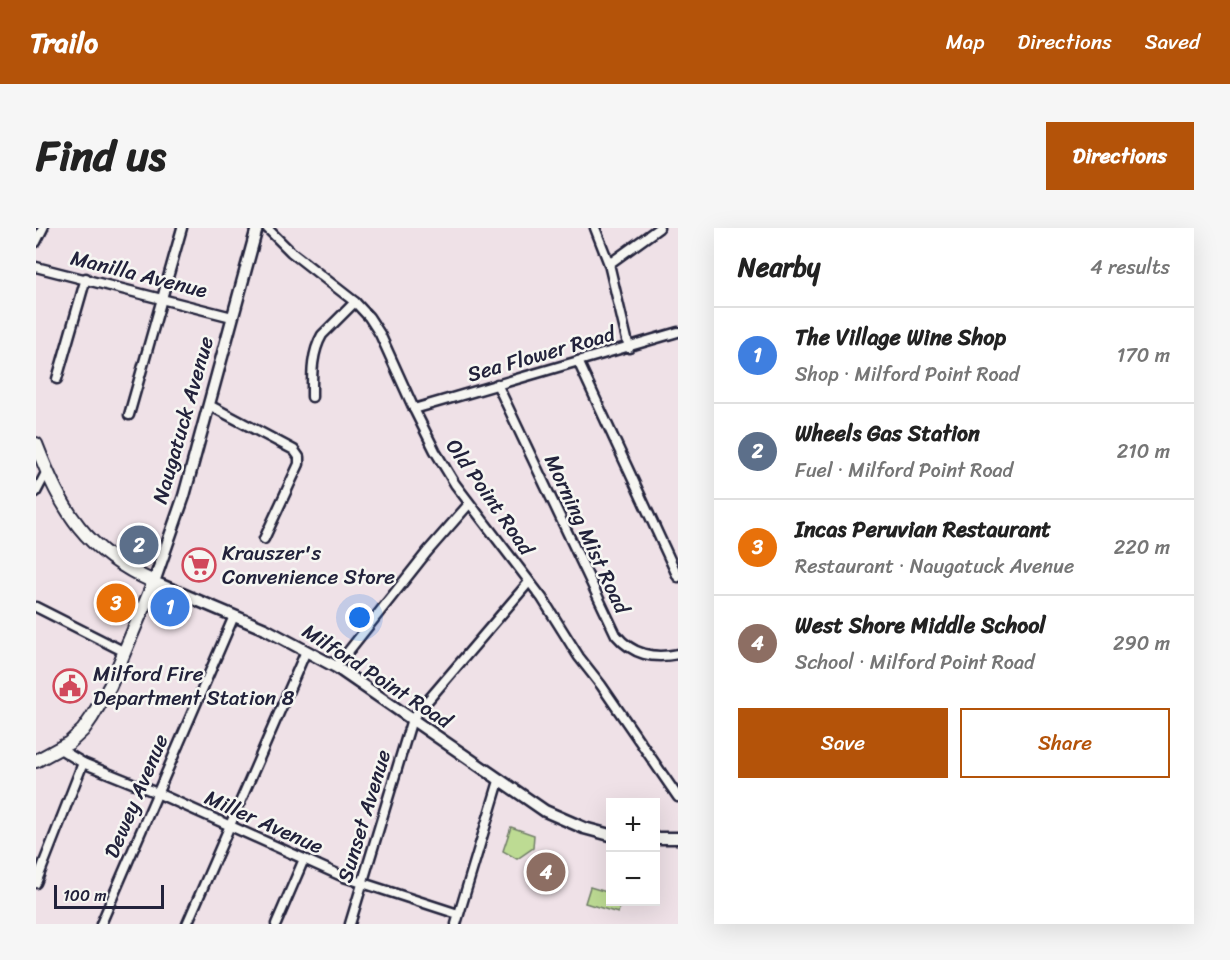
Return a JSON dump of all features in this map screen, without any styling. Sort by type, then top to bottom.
[{"type":"main road","name":"Milford Point Road","points":[[36,444],[66,510],[90,540],[113,559],[154,582]]},
{"type":"main road","name":"Naugatuck Avenue","points":[[36,761],[60,749],[83,730],[92,717],[110,686],[154,582]]},
{"type":"street","points":[[36,242],[43,228]]},
{"type":"street","points":[[129,415],[182,228]]},
{"type":"street","name":"Naugatuck Avenue","points":[[154,582],[184,496],[256,228]]},
{"type":"street","name":"Old Point Road","points":[[267,228],[291,252],[355,302],[369,316],[380,334],[442,464],[469,504],[542,598],[579,657],[678,797]]},
{"type":"street","points":[[595,228],[609,264],[629,348]]},
{"type":"street","points":[[609,264],[659,228]]},
{"type":"street","name":"Manilla Avenue","points":[[36,267],[232,316]]},
{"type":"street","points":[[57,379],[86,278]]},
{"type":"street","points":[[312,397],[313,359],[318,342],[322,335],[355,302]]},
{"type":"street","name":"Sea Flower Road","points":[[414,409],[678,333]]},
{"type":"street","points":[[578,361],[678,577]]},
{"type":"street","name":"Morning Mist Road","points":[[497,384],[616,635],[637,653],[657,657],[678,654]]},
{"type":"street","points":[[209,405],[294,450],[299,457],[299,464],[264,539]]},
{"type":"street","points":[[36,492],[47,471]]},
{"type":"street","points":[[336,667],[420,560],[469,504]]},
{"type":"street","name":"Milford Point Road","points":[[154,582],[234,616],[336,667],[499,781],[555,817],[606,834]]},
{"type":"street","points":[[412,719],[529,582]]},
{"type":"street","points":[[36,607],[125,652]]},
{"type":"street","name":"Dewey Avenue","points":[[101,924],[234,616]]},
{"type":"street","points":[[187,924],[306,651]]},
{"type":"street","name":"Sunset Avenue","points":[[350,924],[412,719]]},
{"type":"street","name":"Miller Avenue","points":[[60,749],[83,763],[157,793],[362,885],[458,915]]},
{"type":"street","points":[[36,883],[83,763]]},
{"type":"street","points":[[456,924],[499,781]]},
{"type":"street","points":[[660,838],[678,838]]},
{"type":"street","points":[[276,924],[304,859]]},
{"type":"green space","points":[[511,827],[534,835],[533,848],[517,859],[503,851]]},
{"type":"green space","points":[[590,887],[606,892],[606,906],[620,906],[618,913],[585,903]]},
{"type":"place","name":"Wheels Gas Station","points":[[139,545]]},
{"type":"place","name":"Krauszer's Convenience Store","points":[[199,565]]},
{"type":"place","name":"Incas Peruvian Restaurant","points":[[116,603]]},
{"type":"place","name":"The Village Wine Shop","points":[[170,607]]},
{"type":"place","name":"Milford Fire Department Station 8","points":[[70,686]]},
{"type":"place","name":"West Shore Middle School","points":[[546,872]]}]
